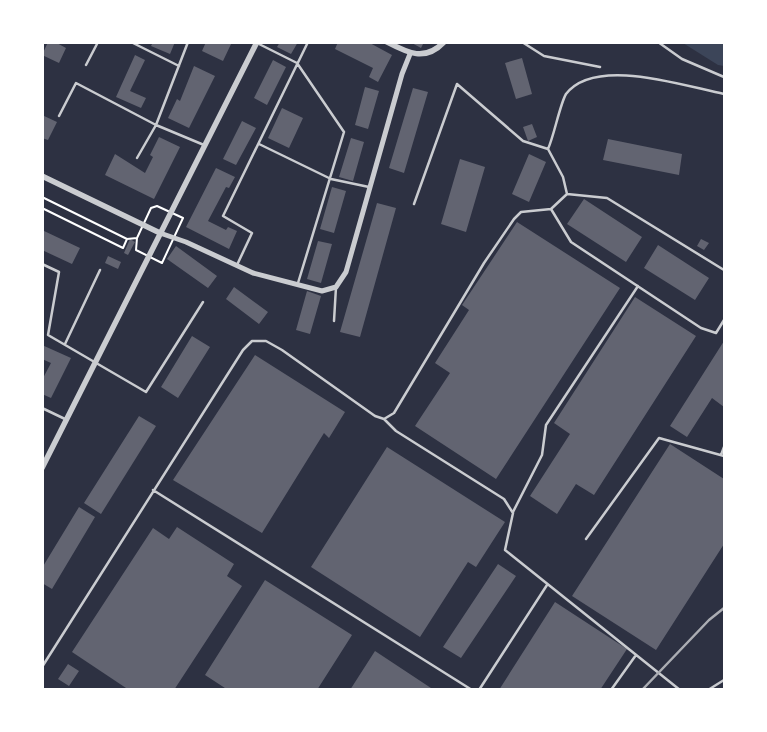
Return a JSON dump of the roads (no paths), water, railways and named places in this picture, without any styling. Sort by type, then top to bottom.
[{"type":"street","points":[[387,42],[410,54],[422,56],[431,53],[444,42]]},
{"type":"street","points":[[42,468],[257,43]]},
{"type":"street","points":[[42,176],[160,234],[186,242],[236,267],[322,291],[336,287],[342,281],[346,272],[402,74],[410,54]]},
{"type":"lane","points":[[86,65],[98,42]]},
{"type":"lane","points":[[131,42],[179,66]]},
{"type":"lane","points":[[137,158],[156,125],[188,42]]},
{"type":"lane","points":[[236,267],[252,233],[223,216],[308,42]]},
{"type":"lane","points":[[522,42],[544,56],[600,67]]},
{"type":"lane","points":[[658,42],[682,59],[724,77]]},
{"type":"lane","points":[[257,43],[297,63],[344,132],[297,285]]},
{"type":"lane","points":[[548,149],[556,133],[565,96],[578,82],[601,75],[642,77],[724,94]]},
{"type":"lane","points":[[59,116],[76,83],[156,125],[206,146]]},
{"type":"lane","points":[[414,204],[457,84],[523,141],[548,149],[563,178],[567,194]]},
{"type":"lane","points":[[258,144],[331,179],[370,187]]},
{"type":"lane","points":[[384,419],[394,412],[484,263],[514,219],[522,212],[551,209],[567,194],[607,198],[724,270]]},
{"type":"lane","points":[[551,209],[571,242],[701,328],[716,334],[724,320]]},
{"type":"lane","points":[[42,264],[59,272],[48,335],[146,392],[203,302]]},
{"type":"lane","points":[[65,344],[100,270]]},
{"type":"lane","points":[[638,286],[546,425],[542,455],[513,513],[505,550],[680,690]]},
{"type":"lane","points":[[334,320],[336,287]]},
{"type":"lane","points":[[42,667],[243,350],[252,341],[266,342],[282,350],[375,416],[384,419],[396,431],[504,499],[513,513]]},
{"type":"lane","points":[[42,408],[66,420]]},
{"type":"lane","points":[[586,539],[659,438],[723,455],[724,447]]},
{"type":"lane","points":[[153,490],[472,690]]},
{"type":"lane","points":[[478,690],[547,585]]},
{"type":"lane","points":[[611,690],[636,655]]},
{"type":"lane","points":[[708,690],[724,680]]},
{"type":"railway","points":[[642,690],[709,620],[724,608]]}]
